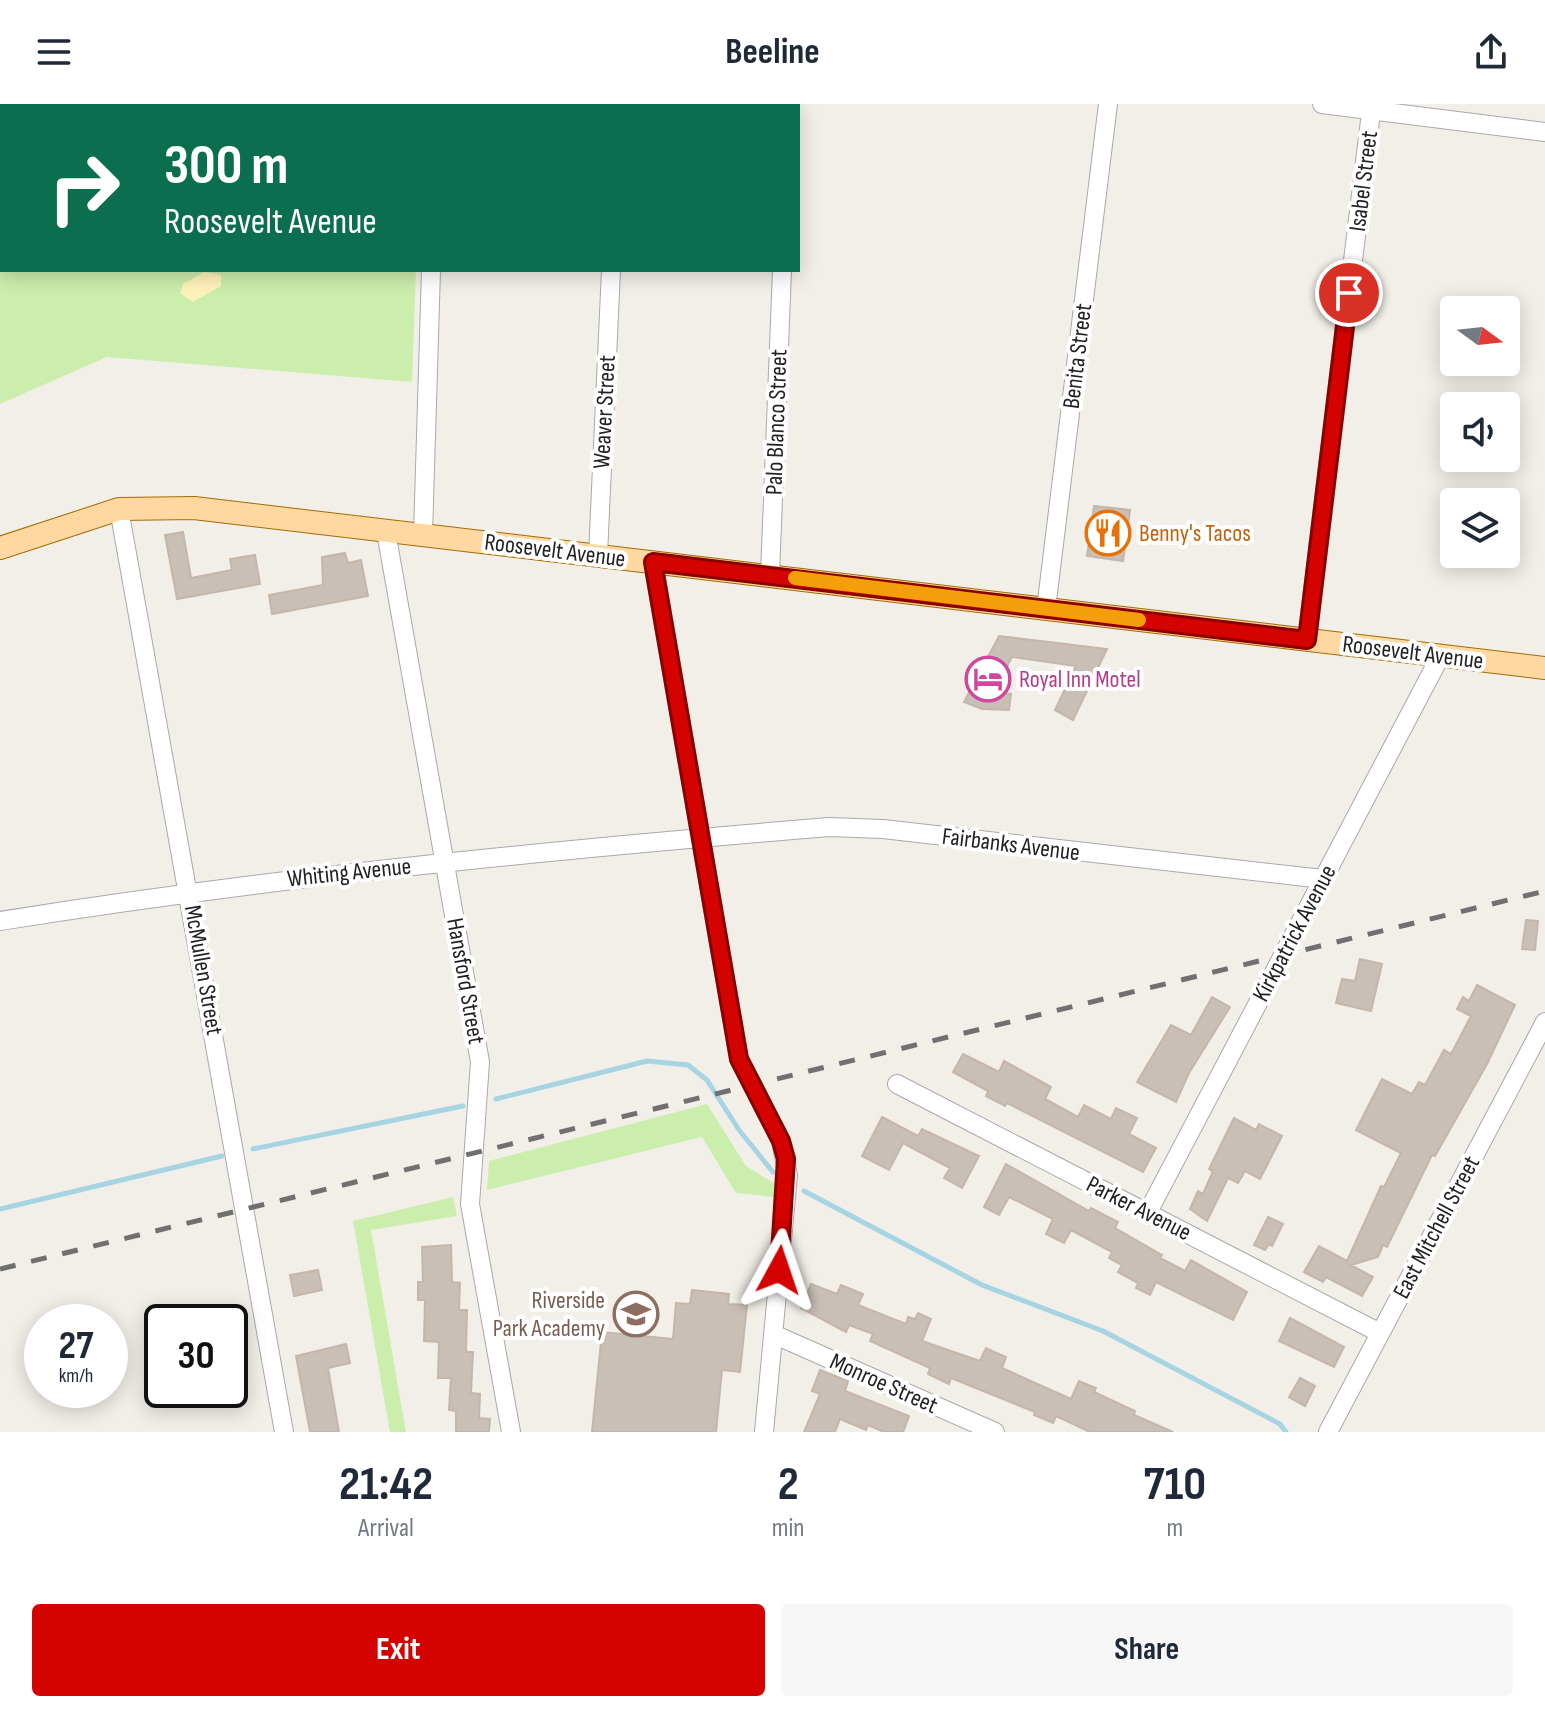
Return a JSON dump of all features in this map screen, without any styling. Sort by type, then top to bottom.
[{"type":"main road","name":"Roosevelt Avenue","points":[[0,548],[119,509],[194,508],[1545,668]]},
{"type":"street","name":"Benita Street","points":[[1046,609],[1108,104]]},
{"type":"street","points":[[1322,104],[1372,107],[1545,132]]},
{"type":"street","name":"Isabel Street","points":[[1307,640],[1372,107]]},
{"type":"street","points":[[423,535],[431,272]]},
{"type":"street","name":"Weaver Street","points":[[598,555],[611,272]]},
{"type":"street","name":"Palo Blanco Street","points":[[770,575],[782,272]]},
{"type":"street","name":"McMullen Street","points":[[119,509],[190,891],[284,1432]]},
{"type":"street","name":"Hansford Street","points":[[386,532],[480,1062],[470,1204],[511,1432]]},
{"type":"street","points":[[653,562],[739,1059],[781,1141],[786,1159],[764,1432]]},
{"type":"street","name":"Kirkpatrick Avenue","points":[[1148,1212],[1441,655]]},
{"type":"street","name":"Fairbanks Avenue","points":[[699,837],[829,827],[883,829],[1323,879]]},
{"type":"street","name":"Whiting Avenue","points":[[0,921],[190,891],[699,837]]},
{"type":"street","name":"East Mitchell Street","points":[[1328,1432],[1545,1022]]},
{"type":"street","name":"Parker Avenue","points":[[897,1084],[1380,1333]]},
{"type":"street","name":"Monroe Street","points":[[773,1334],[995,1432]]},
{"type":"green space","points":[[0,272],[416,272],[412,382],[107,357],[0,404]]},
{"type":"green space","points":[[707,1104],[746,1166],[775,1184],[775,1197],[736,1193],[702,1137],[487,1190],[489,1161]]},
{"type":"green space","points":[[453,1197],[457,1216],[371,1230],[406,1432],[390,1432],[353,1221]]},
{"type":"sand","points":[[204,272],[221,275],[221,286],[193,302],[180,293],[183,284]]},
{"type":"building","name":"Benny's Tacos","points":[[1094,506],[1130,510],[1123,561],[1087,556]]},
{"type":"building","points":[[183,532],[191,578],[232,570],[230,559],[255,555],[260,584],[177,599],[165,535]]},
{"type":"building","points":[[345,553],[348,563],[361,560],[368,596],[272,614],[269,595],[323,585],[322,557]]},
{"type":"building","name":"Royal Inn Motel","points":[[999,636],[1107,649],[1073,720],[1055,710],[1076,666],[1012,657],[993,692],[1011,694],[1009,710],[982,709],[964,702]]},
{"type":"building","points":[[1526,920],[1538,921],[1535,950],[1522,949]]},
{"type":"building","points":[[1360,959],[1382,964],[1371,1011],[1336,1003],[1342,979],[1355,981]]},
{"type":"building","points":[[1477,985],[1515,1005],[1487,1064],[1435,1156],[1432,1155],[1387,1247],[1383,1245],[1378,1257],[1351,1265],[1373,1277],[1362,1296],[1326,1277],[1323,1282],[1304,1272],[1319,1246],[1347,1261],[1381,1186],[1384,1187],[1401,1153],[1356,1130],[1382,1079],[1412,1094],[1419,1082],[1425,1085],[1444,1050],[1451,1054],[1471,1016],[1457,1009],[1463,997],[1469,1001]]},
{"type":"building","points":[[1212,997],[1230,1007],[1189,1073],[1176,1102],[1137,1082],[1171,1025],[1191,1035]]},
{"type":"building","points":[[963,1054],[999,1072],[1004,1061],[1051,1087],[1045,1099],[1078,1117],[1084,1105],[1111,1119],[1116,1108],[1137,1118],[1129,1134],[1156,1148],[1143,1172],[1007,1103],[1005,1106],[986,1096],[988,1091],[953,1072]]},
{"type":"building","points":[[882,1117],[918,1136],[922,1129],[979,1156],[962,1188],[944,1178],[950,1168],[903,1143],[889,1170],[862,1156]]},
{"type":"building","points":[[1234,1118],[1256,1130],[1259,1124],[1282,1136],[1260,1179],[1245,1171],[1238,1183],[1228,1178],[1207,1221],[1190,1209],[1198,1191],[1203,1194],[1213,1171],[1209,1169]]},
{"type":"building","points":[[1006,1164],[1089,1211],[1091,1208],[1118,1222],[1115,1228],[1162,1255],[1160,1258],[1185,1271],[1191,1260],[1247,1292],[1233,1320],[1156,1282],[1150,1295],[1136,1288],[1138,1283],[1118,1272],[1122,1265],[1109,1258],[1112,1252],[1071,1230],[1064,1243],[1046,1234],[1053,1219],[1009,1197],[999,1215],[984,1207]]},
{"type":"building","points":[[1268,1217],[1283,1224],[1272,1246],[1269,1244],[1265,1250],[1254,1245]]},
{"type":"building","points":[[451,1245],[452,1282],[460,1283],[459,1310],[467,1310],[466,1352],[473,1352],[471,1393],[480,1394],[479,1418],[490,1419],[489,1432],[456,1432],[456,1411],[449,1410],[451,1378],[438,1378],[439,1342],[424,1341],[425,1300],[418,1300],[418,1282],[423,1282],[422,1247]]},
{"type":"building","points":[[318,1270],[322,1290],[294,1296],[290,1275]]},
{"type":"building","points":[[811,1284],[837,1294],[841,1285],[863,1294],[858,1305],[906,1324],[908,1317],[915,1319],[918,1313],[931,1319],[922,1341],[980,1361],[986,1348],[1006,1357],[1002,1368],[1071,1399],[1079,1381],[1096,1388],[1094,1392],[1135,1411],[1134,1415],[1173,1432],[1090,1432],[1056,1416],[1053,1423],[1034,1415],[1035,1412],[951,1378],[949,1384],[928,1374],[930,1368],[870,1341],[873,1334],[849,1325],[846,1332],[801,1308]]},
{"type":"building","points":[[692,1290],[729,1294],[728,1304],[747,1305],[740,1372],[722,1370],[716,1432],[592,1432],[602,1332],[673,1339],[676,1303],[690,1304]]},
{"type":"building","points":[[1290,1318],[1344,1347],[1334,1367],[1279,1341]]},
{"type":"building","points":[[346,1344],[350,1363],[328,1368],[339,1432],[310,1432],[296,1356]]},
{"type":"building","points":[[820,1370],[848,1381],[845,1391],[909,1416],[903,1432],[884,1432],[868,1425],[866,1430],[840,1419],[835,1432],[804,1432],[820,1394],[812,1391]]},
{"type":"building","points":[[1300,1378],[1315,1386],[1305,1406],[1289,1397]]},
{"type":"waterway","points":[[496,1099],[647,1061],[688,1065],[707,1080],[739,1130],[773,1172]]},
{"type":"waterway","points":[[253,1149],[463,1106]]},
{"type":"waterway","points":[[0,1209],[222,1156]]},
{"type":"waterway","points":[[804,1191],[982,1285],[1103,1331],[1280,1424],[1286,1432]]},
{"type":"railway","points":[[0,1269],[1545,891]]},
{"type":"slow traffic","points":[[795,578],[1139,620]]},
{"type":"place","name":"Benny's Tacos","points":[[1108,533]]},
{"type":"place","name":"Royal Inn Motel","points":[[988,679]]},
{"type":"place","name":"Riverside Park Academy","points":[[636,1314]]},
{"type":"route","points":[[779,1270],[788,1176],[786,1159],[781,1141],[739,1059],[653,562],[1307,640],[1349,293]]}]
